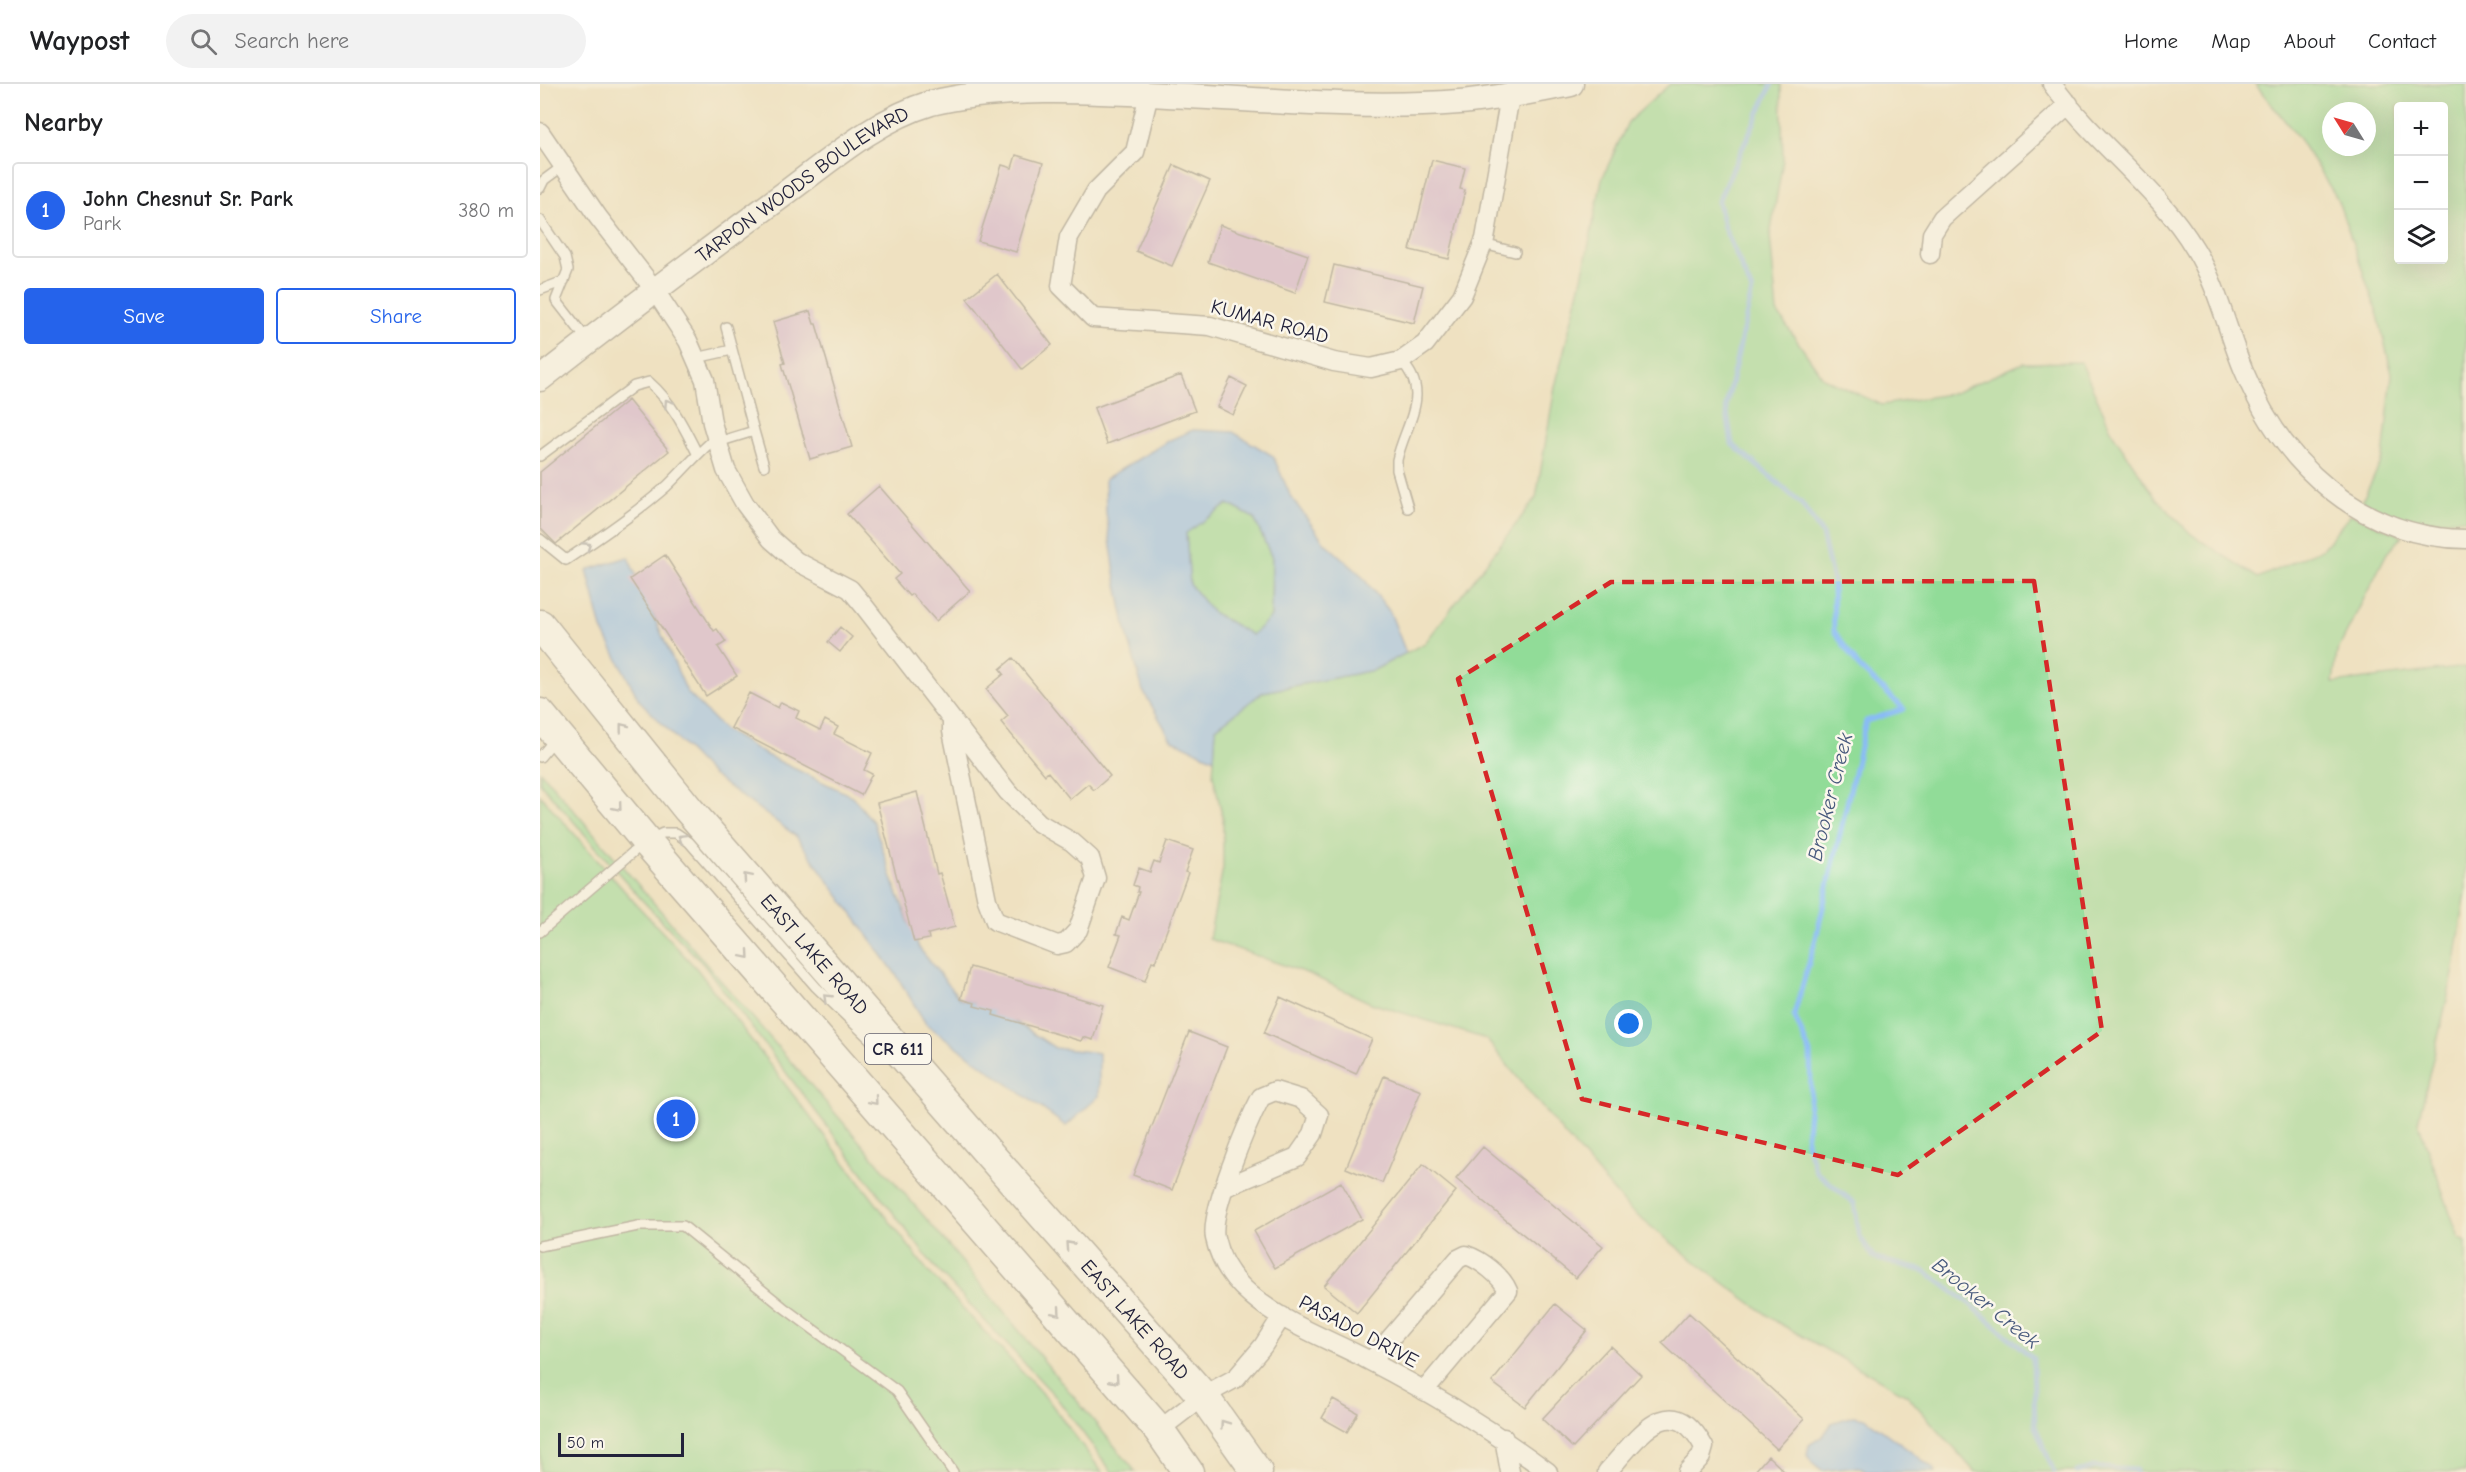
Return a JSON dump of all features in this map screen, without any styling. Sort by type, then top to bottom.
[{"type":"main road","name":"EAST LAKE ROAD","points":[[540,625],[688,808],[990,1155],[1203,1395],[1257,1472]]},
{"type":"main road","name":"CR 611","points":[[546,736],[646,841],[1158,1430],[1188,1472]]},
{"type":"street","name":"TARPON WOODS BOULEVARD","points":[[540,379],[654,288],[853,143],[897,116],[964,90],[980,92],[1060,89],[1149,94],[1261,92],[1356,105],[1477,96],[1571,84]]},
{"type":"street","points":[[2052,84],[2165,207],[2195,249],[2218,299],[2255,398],[2274,431],[2296,460],[2319,482],[2349,504],[2379,519],[2430,536],[2466,539]]},
{"type":"street","name":"KUMAR ROAD","points":[[1149,94],[1135,152],[1096,191],[1069,237],[1061,286],[1093,318],[1210,326],[1334,362],[1371,368],[1401,361],[1425,344],[1462,296],[1483,244],[1515,91]]},
{"type":"street","points":[[1930,254],[1932,234],[1941,218],[2069,105]]},
{"type":"street","points":[[540,132],[598,217],[654,288],[688,341],[705,380],[717,440],[726,470],[745,504],[771,539],[796,561],[850,590],[952,720],[1008,792],[1039,823],[1072,842],[1090,858],[1096,878],[1078,930],[1066,943],[1057,945],[995,921],[987,900],[952,731],[952,720]]},
{"type":"street","name":"PASADO DRIVE","points":[[1226,1187],[1297,1157],[1313,1134],[1318,1115],[1301,1099],[1275,1091],[1261,1096],[1247,1124],[1217,1211],[1214,1237],[1227,1270],[1251,1295],[1282,1316],[1424,1391],[1504,1438],[1548,1472]]},
{"type":"street","points":[[1371,1361],[1458,1259],[1466,1255],[1473,1257],[1501,1279],[1508,1291],[1424,1391]]},
{"type":"street","points":[[1158,1430],[1203,1395],[1236,1378],[1263,1346],[1282,1316]]},
{"type":"street","points":[[1607,1472],[1652,1424],[1668,1417],[1680,1420],[1698,1437],[1704,1448],[1701,1456],[1687,1472]]},
{"type":"street","points":[[1504,1438],[1510,1472]]},
{"type":"lane","points":[[540,188],[544,180],[563,166]]},
{"type":"lane","points":[[540,220],[565,257],[568,270],[556,300],[588,341]]},
{"type":"lane","points":[[1483,244],[1515,252]]},
{"type":"lane","points":[[540,290],[564,281]]},
{"type":"lane","points":[[726,327],[764,466]]},
{"type":"lane","points":[[696,358],[732,350]]},
{"type":"lane","points":[[1401,361],[1416,380],[1416,404],[1397,460],[1397,470],[1408,508]]},
{"type":"lane","points":[[540,456],[634,386],[649,382],[663,394],[697,453]]},
{"type":"lane","points":[[540,539],[566,560],[621,523],[661,491],[697,453],[717,440],[754,431]]},
{"type":"lane","points":[[540,932],[646,841],[663,832],[676,833],[689,842],[816,987],[882,1051]]},
{"type":"lane","points":[[907,1075],[990,1155]]},
{"type":"lane","points":[[540,1246],[638,1226],[683,1226],[783,1307],[897,1391],[953,1472]]},
{"type":"highlighted area","points":[[2034,581],[2102,1031],[1898,1175],[1582,1099],[1458,679],[1611,582]]},
{"type":"green space","points":[[1670,84],[1781,84],[1783,160],[1770,236],[1777,312],[1823,378],[1882,405],[1954,393],[2023,363],[2081,362],[2113,434],[2155,497],[2191,534],[2258,578],[2322,549],[2351,514],[2402,536],[2387,553],[2337,652],[2333,683],[2466,667],[2466,892],[2453,974],[2418,1122],[2459,1238],[2466,1242],[2466,1472],[1975,1472],[1907,1395],[1777,1322],[1629,1209],[1486,1039],[1371,1003],[1309,974],[1209,939],[1223,868],[1223,819],[1213,775],[1216,728],[1263,692],[1374,670],[1425,643],[1536,498],[1555,387],[1582,278],[1602,179],[1628,122]]},
{"type":"green space","points":[[2255,84],[2466,84],[2466,519],[2415,522],[2382,511],[2362,501],[2383,458],[2392,374],[2378,315],[2337,198],[2298,137]]},
{"type":"green space","points":[[1228,504],[1254,518],[1272,558],[1271,617],[1252,636],[1212,612],[1190,585],[1186,533]]},
{"type":"green space","points":[[540,771],[929,1222],[1136,1472],[1112,1472],[1056,1397],[933,1265],[704,965],[642,900],[540,783]]},
{"type":"green space","points":[[540,795],[697,969],[927,1270],[1049,1401],[1102,1472],[540,1472]]},
{"type":"water","points":[[1193,430],[1233,432],[1273,456],[1291,497],[1325,543],[1360,574],[1390,612],[1406,653],[1374,670],[1263,692],[1216,728],[1214,759],[1171,739],[1143,691],[1126,630],[1106,513],[1105,479],[1170,440]],"holes":[[[1228,504],[1254,518],[1272,558],[1271,617],[1252,635],[1212,612],[1190,585],[1186,533]]]},
{"type":"water","points":[[628,557],[687,692],[723,729],[766,755],[852,796],[874,823],[895,887],[919,948],[960,999],[991,1006],[1055,1048],[1099,1053],[1099,1096],[1066,1126],[926,1024],[895,973],[796,836],[711,774],[639,700],[602,629],[587,570]]},
{"type":"water","points":[[1853,1416],[1865,1418],[1933,1468],[1935,1472],[1867,1472],[1858,1467],[1822,1471],[1807,1455],[1809,1445],[1823,1436],[1832,1423]]},
{"type":"building","points":[[1016,155],[1043,163],[1016,252],[978,241],[1002,165],[1012,168]]},
{"type":"building","points":[[1432,160],[1465,168],[1460,189],[1465,190],[1449,259],[1410,250]]},
{"type":"building","points":[[1174,165],[1210,181],[1172,266],[1136,251]]},
{"type":"building","points":[[1220,225],[1308,255],[1295,293],[1208,262]]},
{"type":"building","points":[[1334,265],[1423,286],[1414,323],[1325,302]]},
{"type":"building","points":[[997,274],[1052,345],[1022,369],[967,298]]},
{"type":"building","points":[[810,311],[814,324],[816,324],[852,447],[810,459],[782,364],[785,363],[773,322]]},
{"type":"building","points":[[1181,375],[1195,411],[1107,444],[1094,408]]},
{"type":"building","points":[[1231,378],[1247,386],[1233,415],[1217,407]]},
{"type":"building","points":[[628,400],[669,451],[556,544],[540,528],[540,472]]},
{"type":"building","points":[[879,486],[970,591],[936,621],[912,594],[909,596],[894,579],[900,574],[847,514]]},
{"type":"building","points":[[665,555],[714,631],[717,629],[726,642],[718,647],[737,676],[706,696],[630,579]]},
{"type":"building","points":[[840,627],[852,637],[840,652],[828,642]]},
{"type":"building","points":[[1013,658],[1110,776],[1094,790],[1088,784],[1070,799],[1048,772],[1045,775],[1001,722],[1008,716],[986,689],[1004,674],[1000,669]]},
{"type":"building","points":[[749,693],[778,708],[781,702],[799,711],[796,718],[820,730],[825,720],[838,727],[834,734],[872,753],[864,770],[872,774],[861,795],[731,728]]},
{"type":"building","points":[[917,792],[937,874],[940,873],[955,927],[928,934],[929,939],[914,942],[877,803]]},
{"type":"building","points":[[1167,841],[1193,850],[1185,872],[1188,873],[1155,962],[1152,961],[1145,981],[1109,967],[1121,935],[1116,934],[1122,917],[1129,920],[1139,892],[1137,892],[1138,887],[1133,885],[1139,868],[1150,872],[1154,861],[1159,863]]},
{"type":"building","points":[[970,967],[1103,1005],[1093,1040],[1083,1037],[1081,1041],[993,1015],[994,1011],[974,1006],[975,1003],[961,999]]},
{"type":"building","points":[[1280,997],[1372,1039],[1356,1074],[1264,1033]]},
{"type":"building","points":[[1189,1032],[1227,1047],[1172,1190],[1133,1175]]},
{"type":"building","points":[[1384,1076],[1421,1091],[1382,1183],[1346,1168]]},
{"type":"building","points":[[1483,1147],[1603,1246],[1576,1278],[1456,1179]]},
{"type":"building","points":[[1423,1164],[1456,1191],[1357,1313],[1324,1286]]},
{"type":"building","points":[[1341,1182],[1362,1219],[1275,1268],[1254,1231]]},
{"type":"building","points":[[1555,1304],[1587,1330],[1525,1407],[1492,1382]]},
{"type":"building","points":[[1689,1313],[1804,1419],[1777,1449],[1662,1343]]},
{"type":"building","points":[[1610,1346],[1641,1375],[1573,1448],[1542,1419]]},
{"type":"building","points":[[1333,1399],[1358,1413],[1347,1432],[1322,1418]]},
{"type":"building","points":[[1768,1456],[1785,1472],[1754,1472]]},
{"type":"waterway","name":"Brooker Creek","points":[[1772,84],[1718,201],[1724,227],[1752,291],[1726,406],[1732,444],[1801,503],[1822,534],[1833,581],[1834,631],[1859,667],[1904,709],[1866,721],[1816,938],[1794,1015],[1810,1053],[1811,1090],[1806,1142],[1816,1172],[1854,1203],[1860,1237],[1874,1258],[1925,1271],[1970,1304],[2033,1358],[2035,1426],[2054,1472]]},
{"type":"waterway","name":"Brooker Creek","points":[[2077,1472],[2093,1467],[2136,1470],[2136,1472]]},
{"type":"place","name":"John Chesnut Sr. Park","points":[[676,1119]]}]
